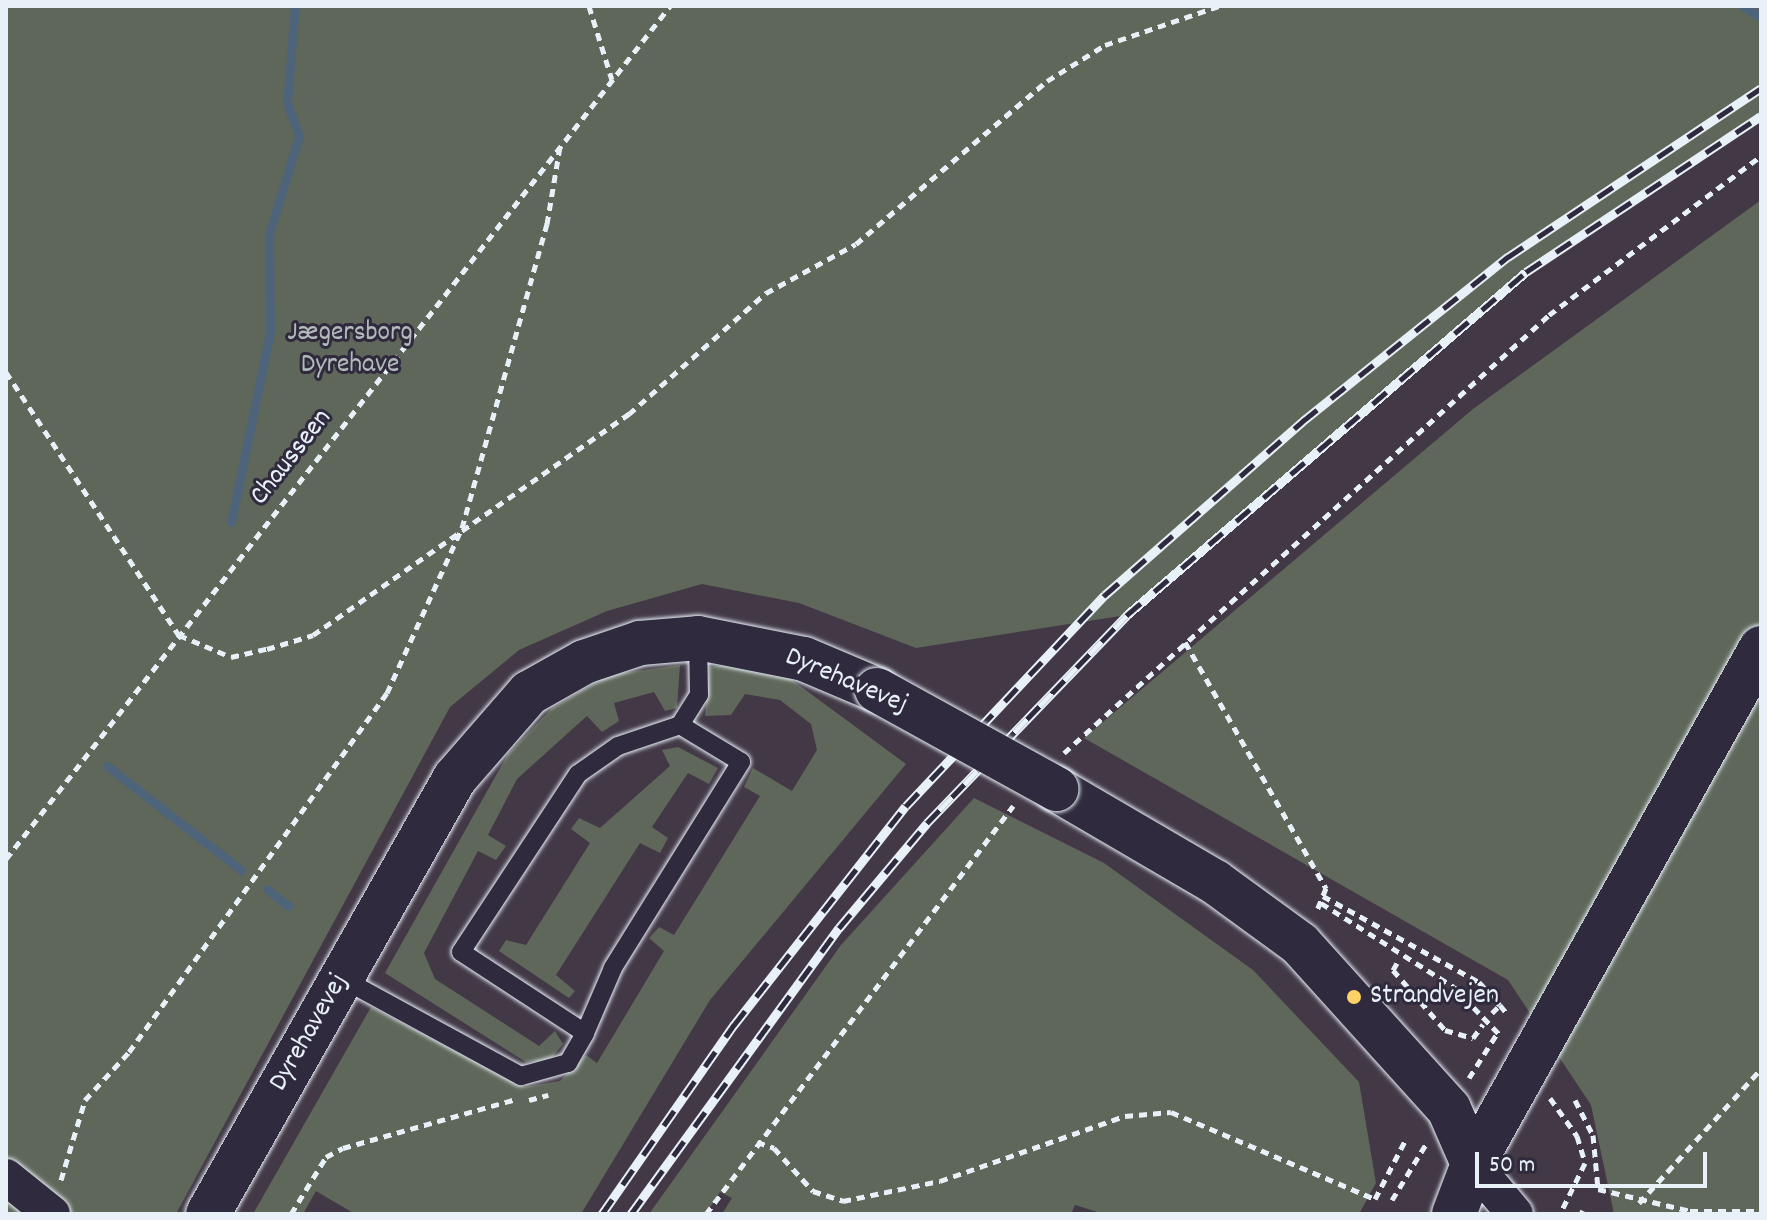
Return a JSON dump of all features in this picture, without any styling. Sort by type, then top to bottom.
[{"type":"street","name":"Dyrehavevej","points":[[208,1214],[341,978],[489,730],[529,693],[584,662],[640,643],[698,638],[804,659],[877,690],[1045,782],[1215,882],[1300,944],[1449,1109],[1473,1164]]},
{"type":"street","points":[[1454,1214],[1473,1164],[1761,648]]},
{"type":"street","points":[[1408,1207],[1473,1164]]},
{"type":"street","points":[[1473,1164],[1515,1214]]},
{"type":"street","points":[[6,1177],[55,1206]]},
{"type":"lane","points":[[585,1033],[461,952],[578,774],[618,746],[680,725],[699,695],[698,638]]},
{"type":"lane","points":[[341,978],[521,1076],[568,1063],[585,1033],[613,968],[741,762],[680,725]]},
{"type":"path","points":[[589,6],[612,81]]},
{"type":"path","name":"Chausseen","points":[[6,859],[670,6]]},
{"type":"path","points":[[6,372],[179,635],[231,657],[313,635],[629,414],[766,293],[856,244],[1047,81],[1105,45],[1219,6]]},
{"type":"path","points":[[55,1206],[65,1152],[85,1100],[129,1052],[387,693],[462,528],[547,224],[560,146]]},
{"type":"path","points":[[706,1214],[757,1142],[1045,782],[1185,642],[1602,270],[1761,156]]},
{"type":"path","points":[[1185,642],[1326,888],[1322,899]]},
{"type":"path","points":[[1322,899],[1479,982],[1508,1015]]},
{"type":"path","points":[[1322,899],[1454,987],[1498,1032],[1449,1109]]},
{"type":"path","points":[[1404,949],[1408,942]]},
{"type":"path","points":[[1397,963],[1393,970],[1445,1030],[1473,1038],[1483,1024]]},
{"type":"path","points":[[1492,1013],[1500,1005]]},
{"type":"path","points":[[291,1214],[334,1153],[515,1099],[544,1101],[568,1063]]},
{"type":"path","points":[[1639,1203],[1761,1069]]},
{"type":"path","points":[[1575,1100],[1593,1135],[1598,1189],[1639,1203],[1761,1211]]},
{"type":"path","points":[[757,1142],[774,1148],[813,1191],[843,1201],[940,1181],[1125,1116],[1171,1112],[1346,1191],[1375,1199],[1383,1191],[1405,1141]]},
{"type":"path","points":[[1560,1214],[1585,1163],[1567,1120]]},
{"type":"path","points":[[1408,1207],[1416,1159]]},
{"type":"green space","name":"Jægersborg Dyrehave","points":[[6,6],[1761,6],[1761,116],[1526,272],[1127,615],[916,648],[799,603],[702,584],[607,611],[519,650],[450,707],[176,1214],[6,1214]]},
{"type":"green space","points":[[1761,200],[1761,1214],[1614,1214],[1591,1105],[1508,980],[1084,738],[1473,409]]},
{"type":"green space","points":[[738,664],[788,677],[906,764],[710,1000],[581,1214],[355,1214],[316,1191],[303,1214],[253,1214],[371,1007],[524,1087],[560,1081],[586,1055],[597,1063],[664,951],[649,938],[659,927],[674,935],[760,796],[744,787],[753,768],[792,791],[817,750],[811,724],[780,700],[745,694],[731,715],[705,716],[709,667]]},
{"type":"green space","points":[[680,665],[677,708],[665,711],[654,692],[614,703],[619,721],[602,732],[587,716],[517,779],[488,835],[506,846],[496,860],[478,851],[424,953],[435,979],[539,1046],[555,1031],[563,1044],[550,1060],[526,1062],[385,973],[508,754],[552,708],[608,675]]},
{"type":"green space","points":[[678,747],[718,768],[709,784],[688,773],[652,827],[668,838],[660,853],[640,843],[556,975],[575,991],[569,998],[499,951],[506,940],[526,945],[590,843],[571,829],[579,818],[600,828],[670,766],[662,750]]},
{"type":"green space","points":[[974,798],[1104,863],[1253,970],[1359,1082],[1376,1183],[1359,1214],[1104,1214],[1075,1205],[1071,1214],[722,1214],[732,1198],[720,1192],[706,1214],[649,1214],[841,945]]},
{"type":"waterway","points":[[231,522],[270,332],[269,234],[299,136],[287,103],[295,6]]},
{"type":"waterway","points":[[1742,6],[1761,17]]},
{"type":"waterway","points":[[107,766],[241,870]]},
{"type":"waterway","points":[[267,889],[288,906]]},
{"type":"railway","points":[[602,1214],[734,1025],[906,806],[1105,595],[1303,421],[1508,257],[1761,88]]},
{"type":"railway","points":[[631,1214],[839,928],[927,823],[1127,615],[1526,272],[1761,116]]},
{"type":"place","name":"Strandvejen","points":[[1354,997]]}]
